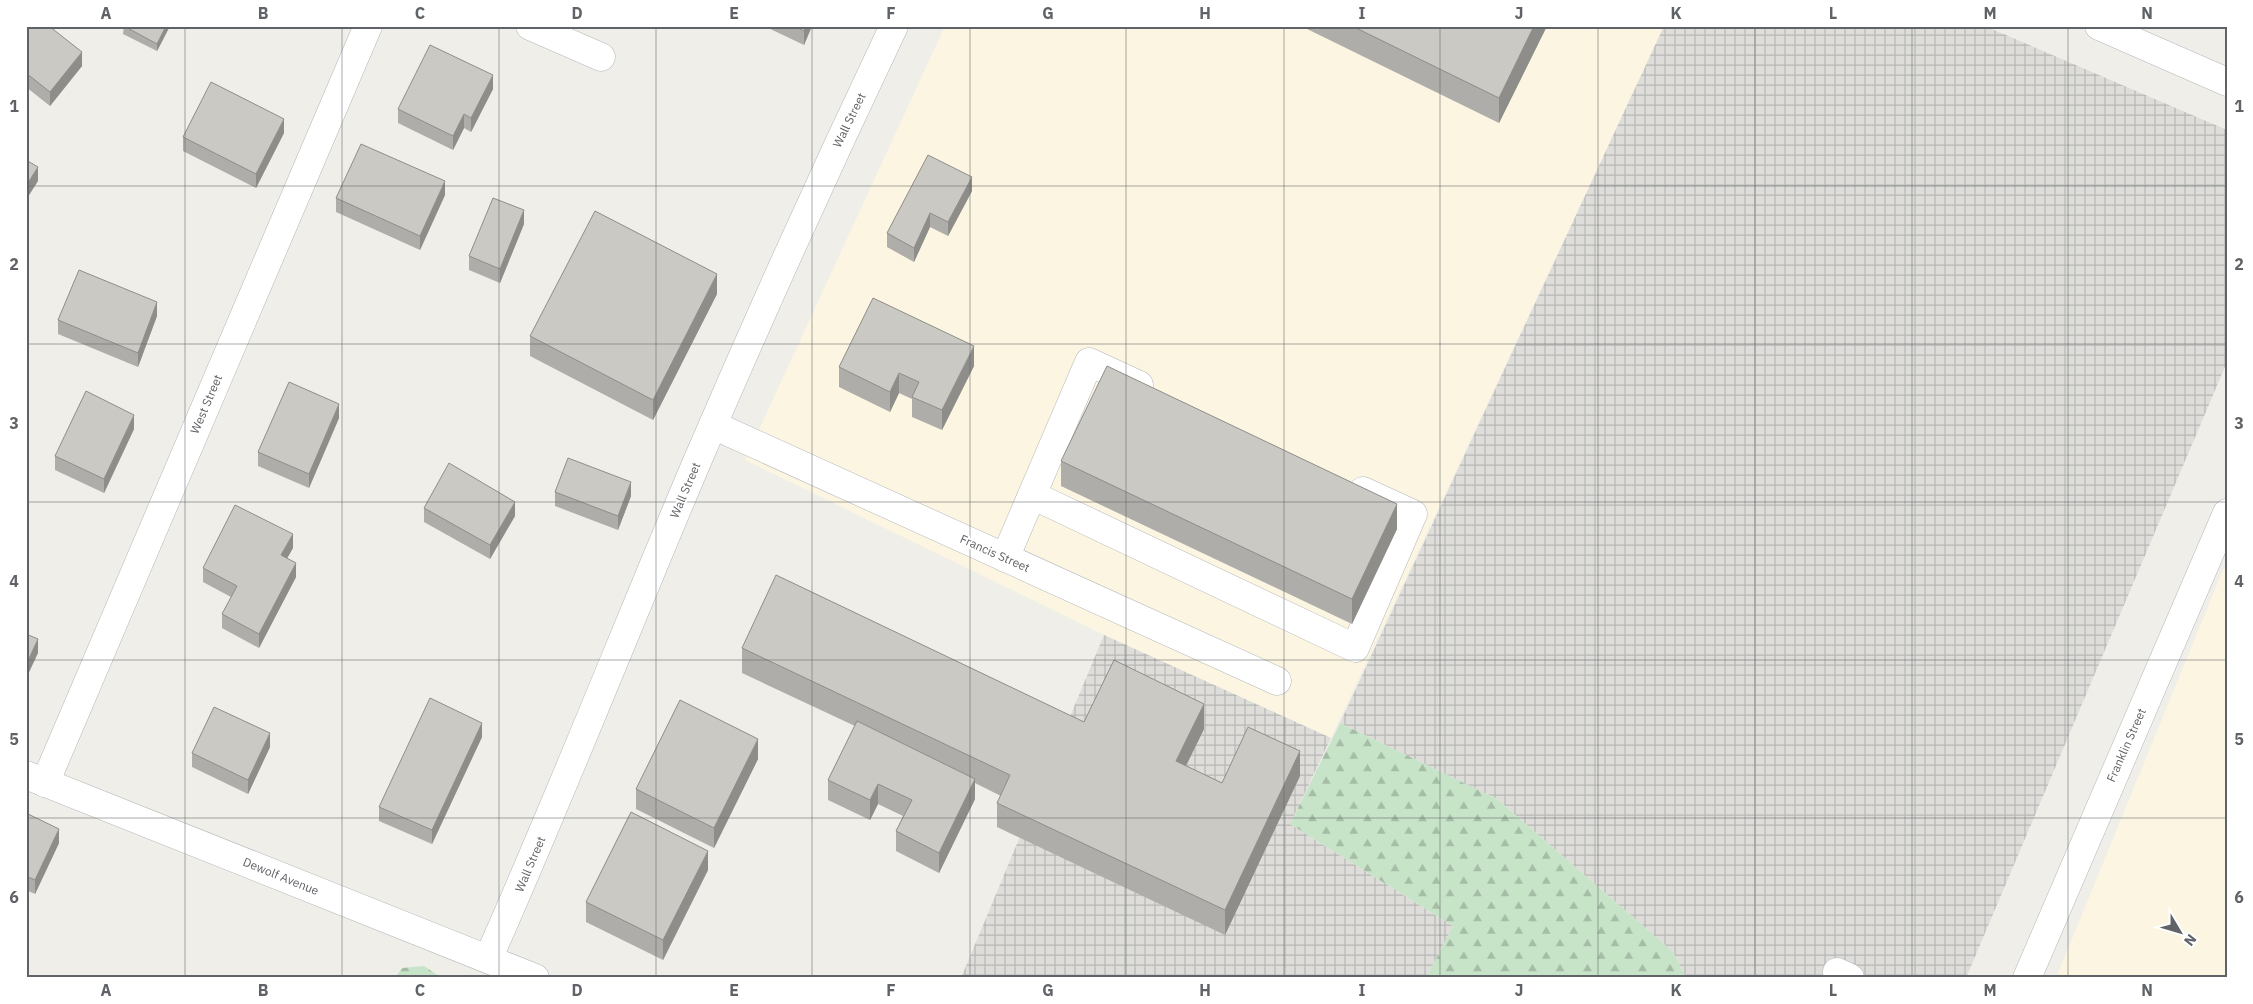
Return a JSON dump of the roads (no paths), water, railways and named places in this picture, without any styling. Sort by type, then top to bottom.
[{"type":"street","name":"West Street","points":[[36,779],[368,26]]},
{"type":"street","points":[[530,26],[601,57]]},
{"type":"street","name":"Wall Street","points":[[488,959],[532,860],[713,425],[830,160],[894,26]]},
{"type":"street","points":[[2099,26],[2227,82]]},
{"type":"street","points":[[1005,558],[1089,362],[1161,396]]},
{"type":"street","name":"Francis Street","points":[[713,425],[1277,681]]},
{"type":"street","points":[[1032,495],[1355,648],[1413,514],[1341,480]]},
{"type":"street","name":"Franklin Street","points":[[2026,978],[2227,512]]},
{"type":"street","name":"Dewolf Avenue","points":[[36,779],[535,978]]}]
